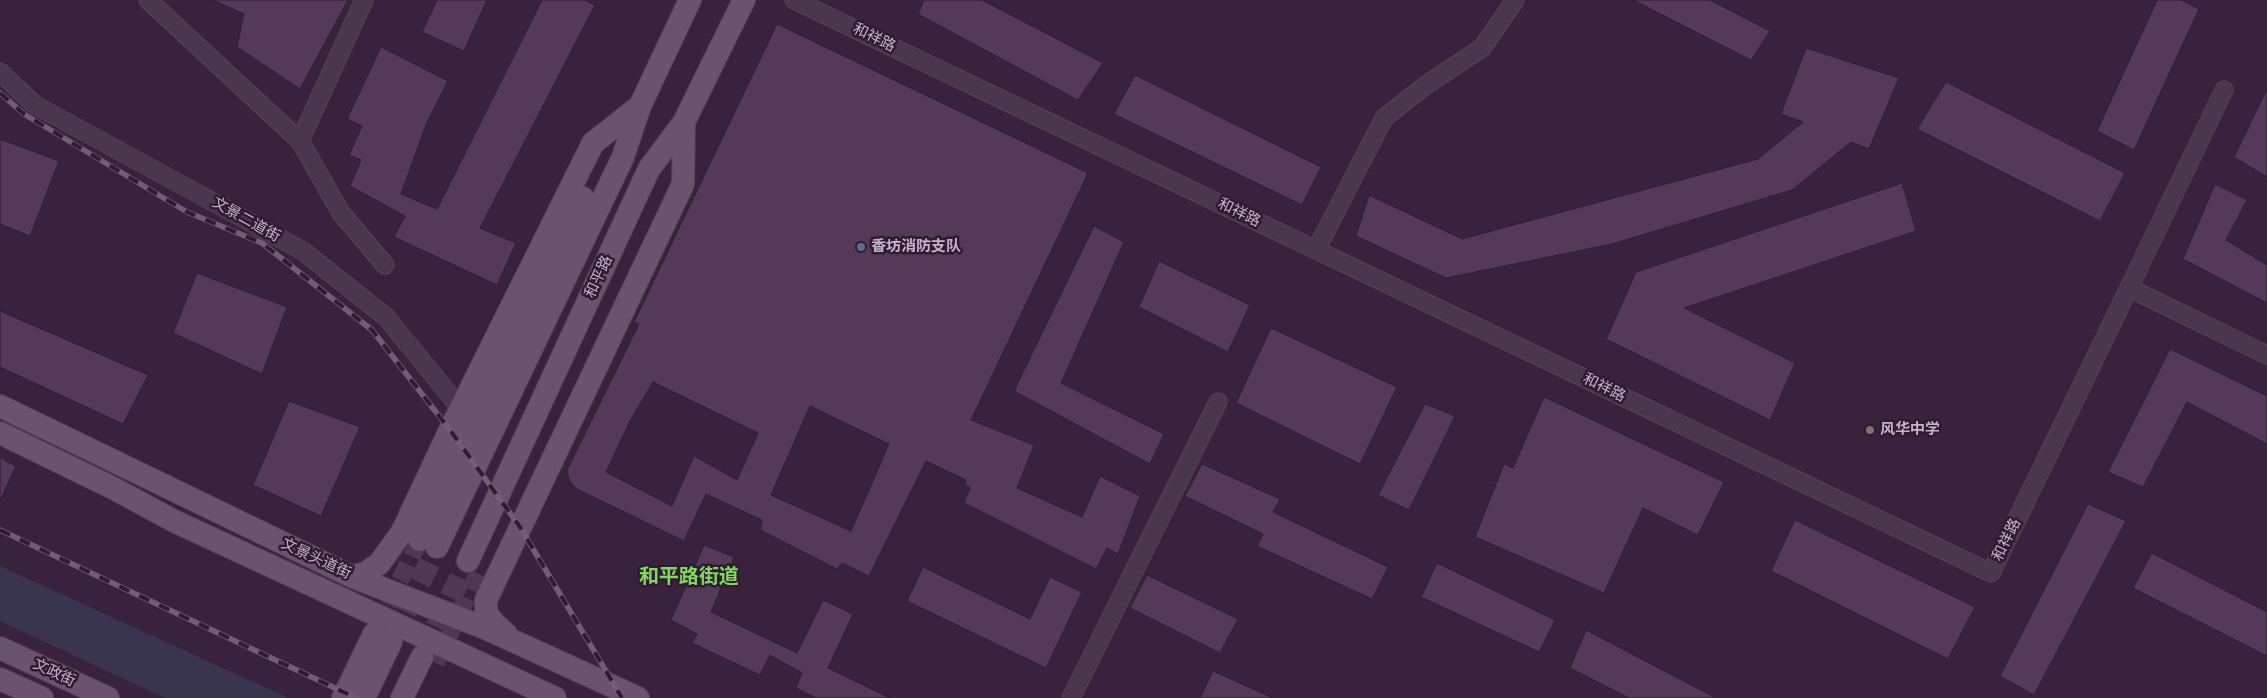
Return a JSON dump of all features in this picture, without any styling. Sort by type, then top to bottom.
[{"type":"main road","points":[[428,544],[606,149],[640,106],[690,0]]},
{"type":"main road","points":[[474,564],[663,174],[684,122],[744,0]]},
{"type":"main road","points":[[353,576],[366,574],[379,564],[402,532],[593,143],[640,106]]},
{"type":"main road","points":[[516,642],[494,624],[486,613],[486,600],[683,184],[684,122]]},
{"type":"main road","name":"文景头道街","points":[[0,406],[353,576],[516,642],[638,698]]},
{"type":"main road","name":"文景头道街","points":[[0,433],[113,488],[174,522],[555,698]]},
{"type":"main road","points":[[343,698],[382,638],[364,698]]},
{"type":"main road","name":"文政街","points":[[0,648],[108,698]]},
{"type":"main road","points":[[402,698],[429,660],[420,698]]},
{"type":"main road","name":"文政街","points":[[0,679],[42,698]]},
{"type":"street","points":[[148,0],[300,141],[341,213],[385,265]]},
{"type":"street","points":[[300,141],[364,0]]},
{"type":"street","name":"和祥路","points":[[794,0],[1991,573],[2129,288]]},
{"type":"street","points":[[1316,250],[1384,118],[1426,86],[1482,48],[1515,0]]},
{"type":"street","name":"文景二道街","points":[[0,72],[35,106],[303,251],[386,317],[461,409]]},
{"type":"street","points":[[2224,90],[2129,288],[2267,355]]},
{"type":"street","points":[[1071,698],[1218,402]]},
{"type":"shaded area","points":[[0,566],[288,698],[165,698],[0,621]]},
{"type":"building","points":[[213,0],[348,0],[300,89],[237,47],[244,14]]},
{"type":"building","points":[[437,0],[487,0],[464,51],[422,32]]},
{"type":"building","points":[[542,0],[584,0],[595,5],[480,228],[516,243],[497,285],[394,237],[405,216],[350,186],[361,160],[349,155],[362,126],[347,119],[381,47],[448,81],[427,122],[401,194],[437,209]]},
{"type":"building","points":[[924,0],[982,0],[1103,63],[1078,100],[918,14]]},
{"type":"building","points":[[1633,0],[1710,0],[1770,31],[1751,60]]},
{"type":"building","points":[[2157,0],[2181,0],[2199,9],[2134,150],[2097,131]]},
{"type":"building","name":"香坊消防支队","points":[[777,24],[1088,173],[971,420],[1034,445],[1017,488],[1082,517],[1100,476],[1140,496],[1118,554],[1107,548],[1096,569],[964,503],[970,488],[965,484],[966,480],[926,461],[869,576],[842,563],[837,569],[760,530],[762,520],[706,494],[684,541],[575,488],[569,480],[567,470],[639,324],[634,322]],"holes":[[[653,382],[758,433],[737,480],[694,456],[672,506],[606,472],[630,421]],[[810,406],[889,444],[851,531],[771,495]]]},
{"type":"building","points":[[1806,48],[1899,78],[1869,149],[1851,142],[1792,190],[1612,244],[1446,278],[1356,236],[1369,195],[1462,239],[1758,159],[1803,122],[1781,114]]},
{"type":"building","points":[[1135,75],[1321,167],[1302,205],[1114,114]]},
{"type":"building","points":[[1946,82],[2125,173],[2100,221],[1917,129]]},
{"type":"building","points":[[2267,89],[2267,177],[2234,157]]},
{"type":"building","points":[[0,139],[59,161],[30,236],[0,224]]},
{"type":"building","points":[[1902,183],[1916,231],[1684,308],[1795,363],[1770,420],[1606,339],[1636,272]]},
{"type":"building","points":[[2215,184],[2247,200],[2226,240],[2267,265],[2267,303],[2183,259]]},
{"type":"building","points":[[1094,226],[1124,242],[1061,383],[1164,434],[1150,464],[1014,391]]},
{"type":"building","points":[[1159,261],[1250,305],[1228,352],[1139,307]]},
{"type":"building","points":[[197,273],[287,307],[262,374],[173,333]]},
{"type":"building","points":[[0,311],[148,375],[123,424],[0,367]]},
{"type":"building","points":[[1271,328],[1397,387],[1360,464],[1236,403]]},
{"type":"building","points":[[2170,349],[2267,396],[2267,444],[2187,402],[2143,487],[2108,472]]},
{"type":"building","points":[[1544,397],[1724,482],[1698,535],[1643,508],[1604,593],[1475,537],[1504,464],[1513,468]]},
{"type":"building","points":[[289,401],[360,427],[321,516],[253,485]]},
{"type":"building","points":[[1425,404],[1455,416],[1409,510],[1378,495]]},
{"type":"building","points":[[0,458],[16,466],[0,501]]},
{"type":"building","points":[[1202,464],[1280,499],[1273,512],[1388,567],[1372,599],[1257,546],[1263,534],[1185,496]]},
{"type":"building","points":[[2088,504],[2126,521],[2034,695],[2000,676]]},
{"type":"building","points":[[1795,520],[1975,607],[1948,659],[1771,571]]},
{"type":"building","points":[[704,545],[734,557],[711,612],[797,653],[823,600],[853,614],[828,668],[890,698],[816,698],[796,688],[802,673],[770,655],[760,675],[692,643],[697,634],[671,620]]},
{"type":"building","points":[[2152,553],[2267,612],[2267,656],[2133,588]]},
{"type":"building","points":[[1437,563],[1555,620],[1539,652],[1421,597]]},
{"type":"building","points":[[923,567],[1030,619],[1050,577],[1082,592],[1046,668],[907,601]]},
{"type":"building","points":[[1147,575],[1238,619],[1220,653],[1130,608]]},
{"type":"building","points":[[1586,630],[1716,698],[1629,698],[1570,668]]},
{"type":"building","points":[[1213,671],[1273,698],[1200,698]]},
{"type":"tunnel","points":[[376,629],[420,540]]},
{"type":"tunnel","points":[[391,642],[437,547]]},
{"type":"tunnel","points":[[422,657],[468,561]]},
{"type":"tunnel","points":[[436,663],[481,567]]},
{"type":"railway","points":[[0,93],[24,114],[187,212],[262,243],[372,330],[450,430],[520,527],[622,698]]},
{"type":"railway","points":[[0,530],[356,698]]},
{"type":"place","name":"香坊消防支队","points":[[861,247]]},
{"type":"place","name":"风华中学","points":[[1870,430]]},
{"type":"district","name":"和平路街道","points":[[689,578]]}]
